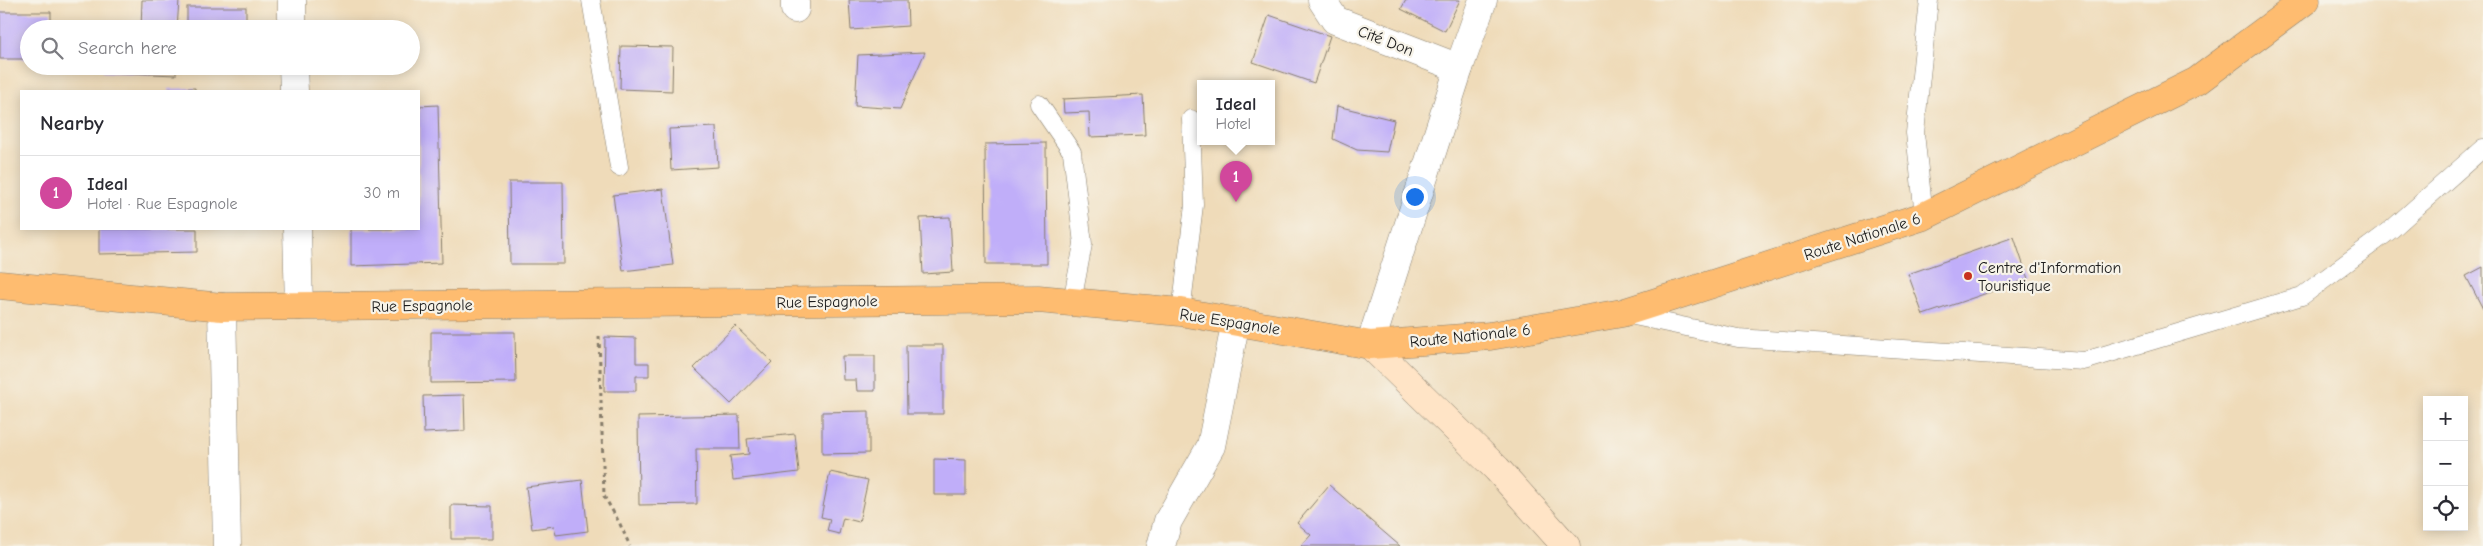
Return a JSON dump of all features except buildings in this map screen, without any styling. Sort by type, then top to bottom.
[{"type":"main road","name":"Route Nationale 6","points":[[1370,345],[1490,336],[1622,313],[1924,216],[2197,81],[2306,0]]},
{"type":"main road","name":"Rue Espagnole","points":[[0,285],[222,307],[1028,299],[1181,312],[1370,345]]},
{"type":"street","points":[[292,0],[292,20]]},
{"type":"street","name":"Cité Don","points":[[1322,0],[1335,20],[1459,68]]},
{"type":"street","points":[[1483,0],[1459,68],[1370,345],[1497,469],[1566,546]]},
{"type":"street","points":[[293,75],[294,90]]},
{"type":"street","points":[[297,230],[299,306]]},
{"type":"street","points":[[222,307],[227,546]]},
{"type":"street","points":[[1162,546],[1168,520],[1211,446],[1236,321]]},
{"type":"lane","points":[[592,0],[619,167]]},
{"type":"lane","points":[[1924,216],[1915,133],[1929,0]]},
{"type":"lane","points":[[1039,104],[1072,152],[1083,244],[1072,302]]},
{"type":"lane","points":[[1181,312],[1194,205],[1191,119]]},
{"type":"lane","points":[[1622,313],[1738,338],[2084,361],[2302,296],[2392,229],[2483,148]]},
{"type":"path","points":[[599,303],[604,496],[630,546]]},
{"type":"place","name":"Ideal","points":[[1236,202]]},
{"type":"place","name":"Centre d'Information Touristique","points":[[1968,276]]}]
